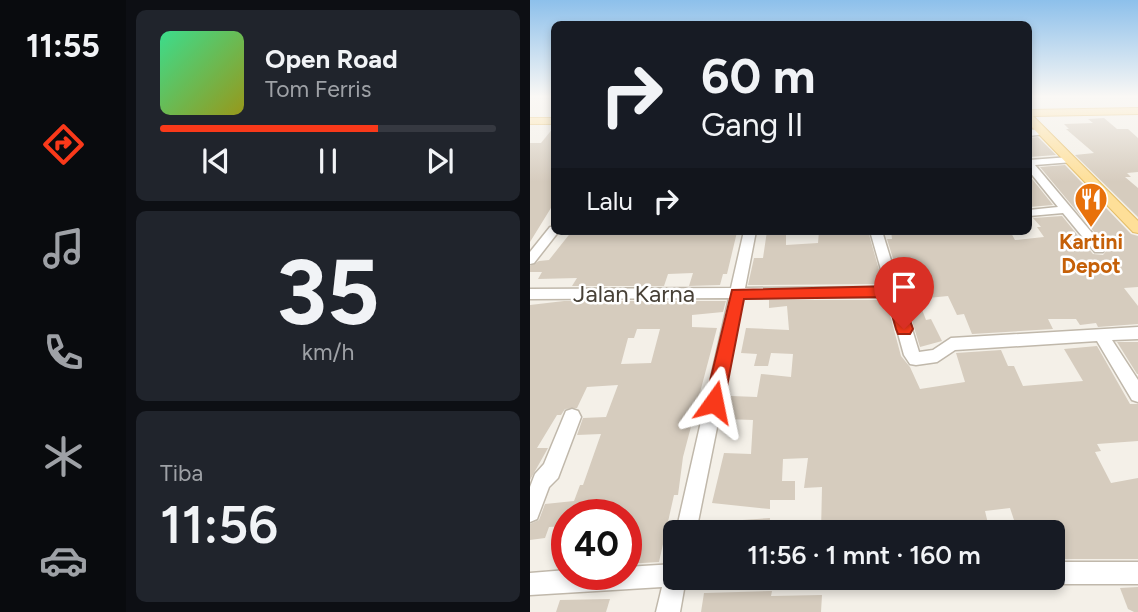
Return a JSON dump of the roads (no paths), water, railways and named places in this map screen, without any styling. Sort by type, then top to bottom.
[{"type":"main road","points":[[1035,132],[1070,160],[1138,229]]},
{"type":"street","points":[[1032,164],[1070,160]]},
{"type":"street","points":[[1032,168],[1099,249]]},
{"type":"street","points":[[1032,212],[1066,209]]},
{"type":"street","points":[[530,260],[551,234]]},
{"type":"street","points":[[689,520],[749,235]]},
{"type":"street","points":[[877,235],[916,359],[937,356],[952,344],[1138,333]]},
{"type":"street","name":"Jalan Karna","points":[[530,294],[893,292]]},
{"type":"street","points":[[1101,335],[1138,395]]},
{"type":"street","points":[[530,512],[542,481],[552,471],[572,417]]},
{"type":"street","points":[[1065,573],[1138,573]]},
{"type":"street","points":[[530,584],[663,577]]},
{"type":"street","points":[[668,612],[672,590]]},
{"type":"place","name":"Kartini Depot","points":[[1091,229]]}]
